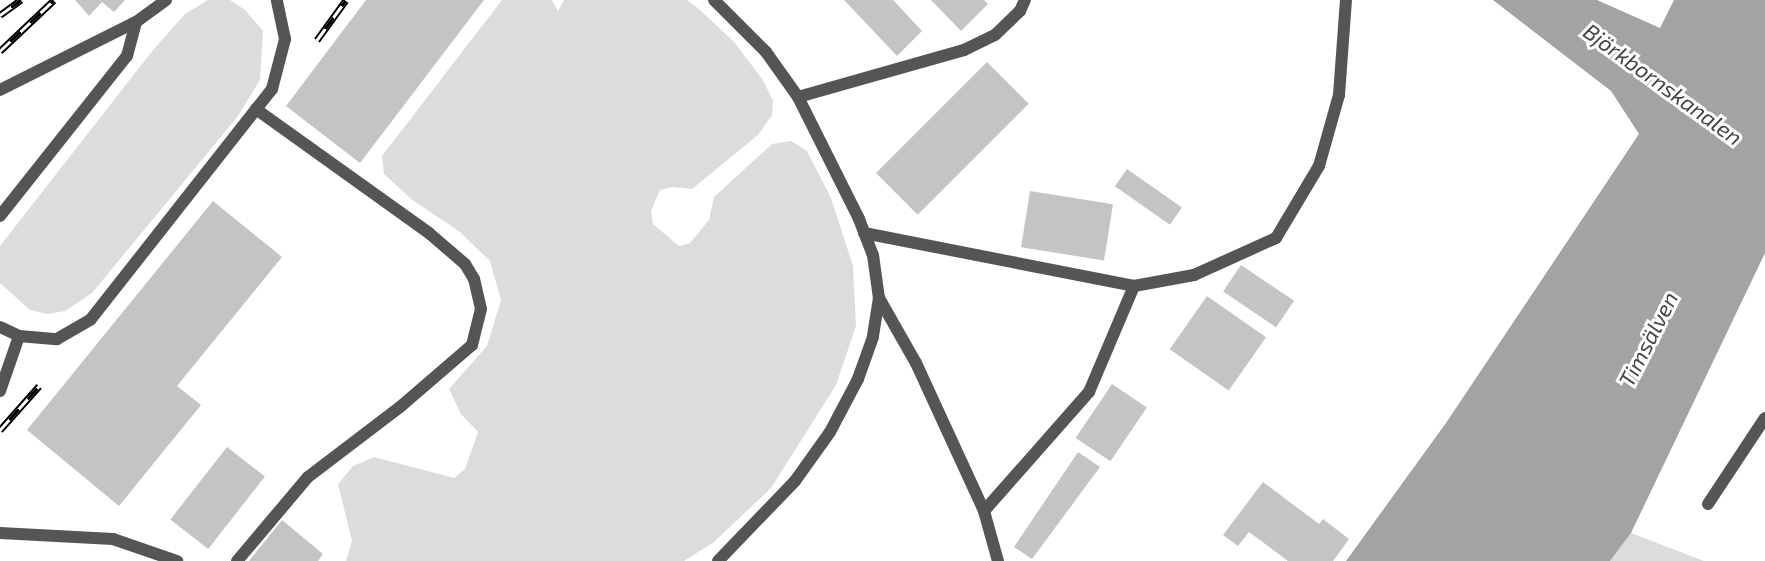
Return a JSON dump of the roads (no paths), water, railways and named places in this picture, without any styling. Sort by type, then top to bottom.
[{"type":"lane","points":[[0,90],[136,22],[166,0]]},
{"type":"lane","points":[[0,327],[19,336],[57,339],[91,319],[272,89],[285,39],[277,0]]},
{"type":"lane","points":[[714,0],[766,52],[798,97],[873,255],[879,298],[873,337],[858,379],[830,432],[795,481],[718,561]]},
{"type":"lane","points":[[798,97],[964,50],[995,35],[1020,11],[1025,0]]},
{"type":"lane","points":[[864,233],[1134,286],[1194,275],[1276,238],[1319,166],[1339,95],[1346,0]]},
{"type":"lane","points":[[0,216],[127,56],[136,22]]},
{"type":"lane","points":[[237,561],[308,477],[400,407],[472,345],[481,309],[474,279],[465,264],[429,232],[256,109]]},
{"type":"lane","points":[[984,511],[1089,392],[1134,286]]},
{"type":"lane","points":[[879,298],[916,363],[984,511],[998,561]]},
{"type":"lane","points":[[0,391],[19,336]]},
{"type":"lane","points":[[1708,504],[1765,418]]},
{"type":"lane","points":[[0,533],[113,539],[177,561]]},
{"type":"water","points":[[1493,0],[1597,0],[1660,28],[1674,0],[1765,0],[1765,253],[1631,533],[1610,561],[1346,561],[1446,423],[1639,134],[1611,91]]},
{"type":"railway","points":[[0,15],[21,0]]},
{"type":"railway","points":[[0,51],[54,0]]},
{"type":"railway","points":[[317,40],[346,0]]},
{"type":"railway","points":[[0,430],[39,386]]},
{"type":"water label","name":"Björkbornskanalen","points":[[1663,84]]},
{"type":"water label","name":"Timsälven","points":[[1648,339]]}]
